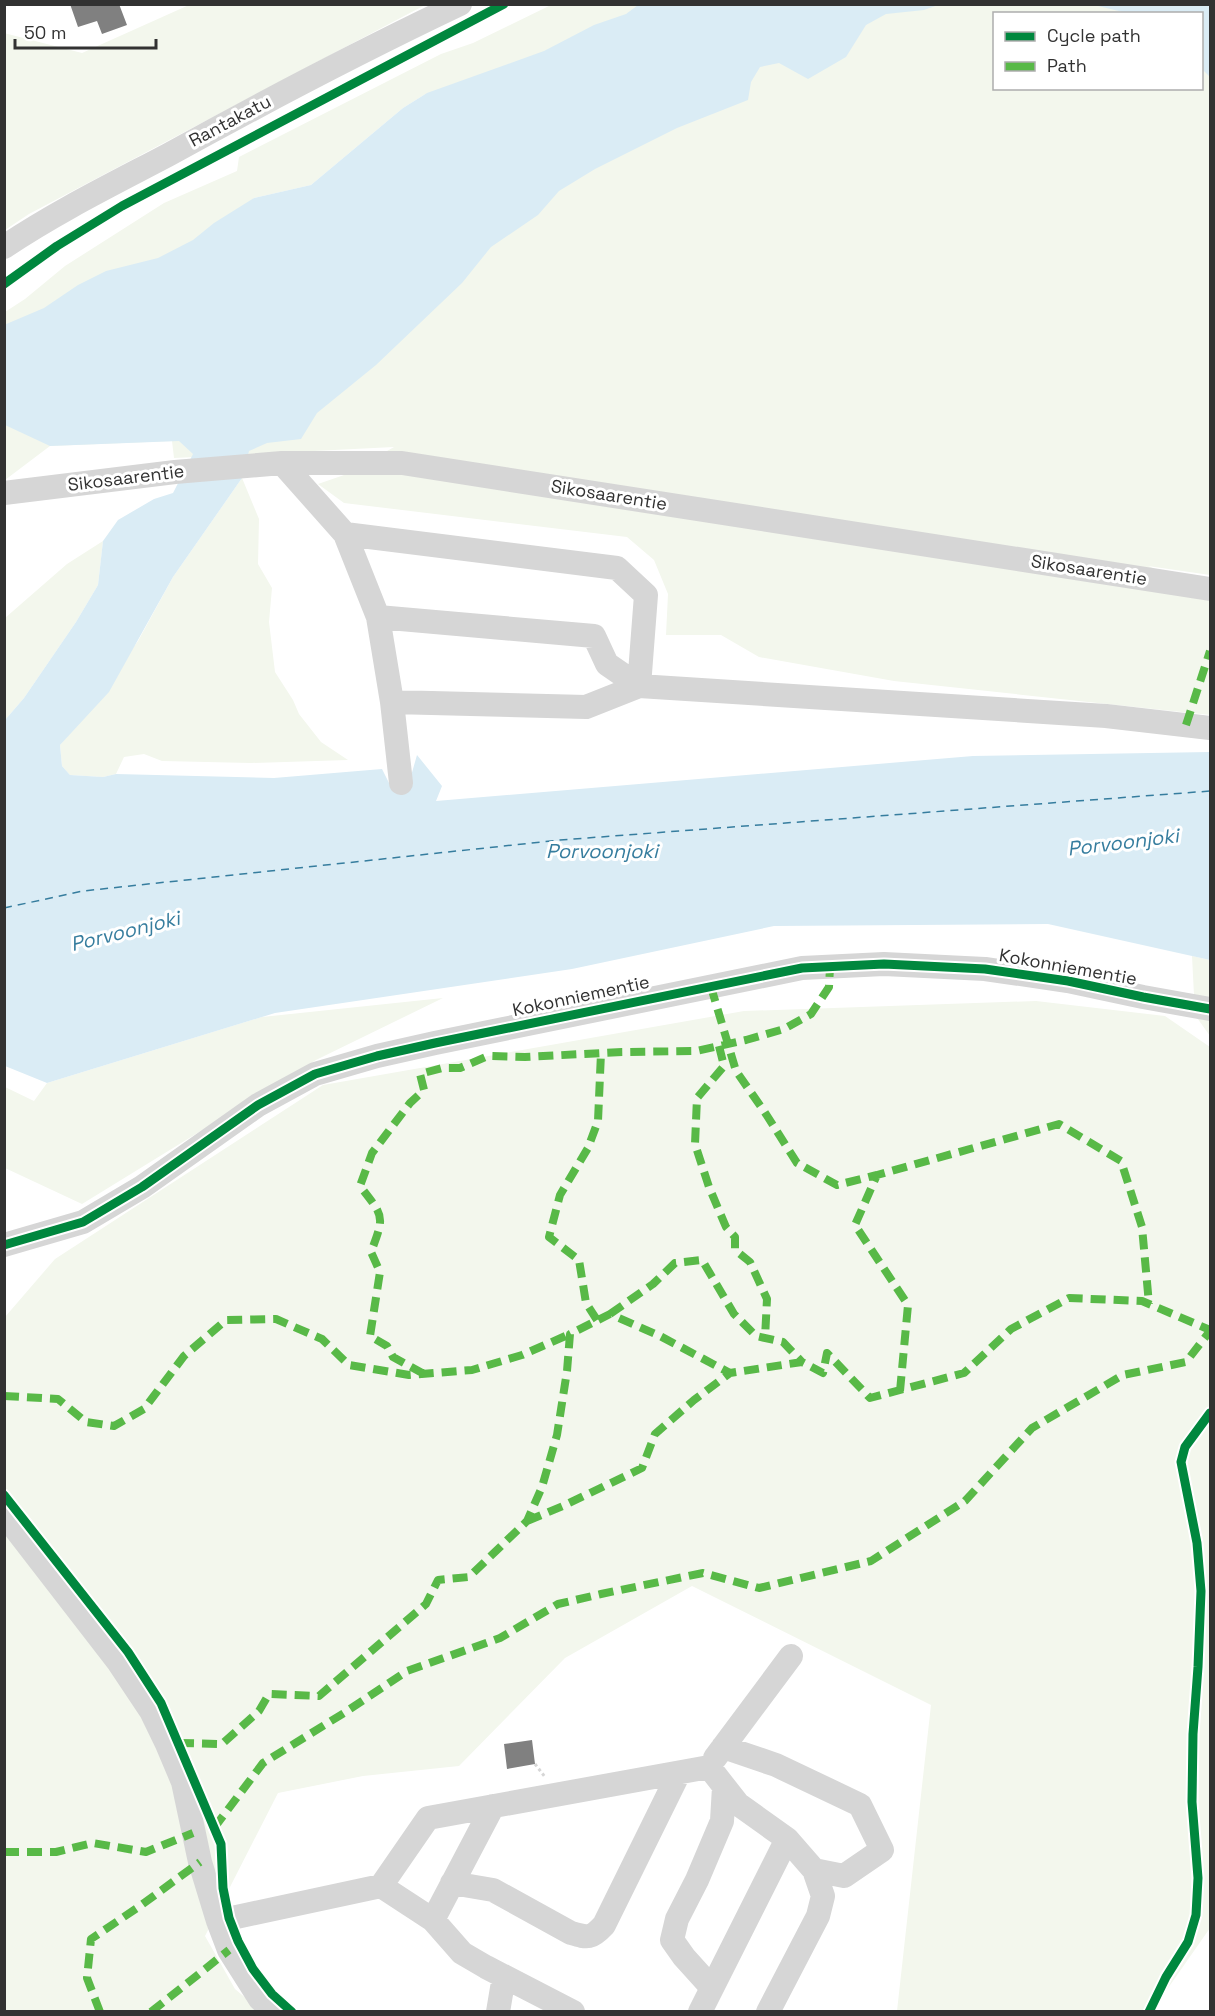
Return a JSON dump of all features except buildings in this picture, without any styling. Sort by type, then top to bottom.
[{"type":"street","name":"Rantakatu","points":[[4,247],[73,206],[286,90],[460,4]]},
{"type":"street","name":"Sikosaarentie","points":[[4,493],[175,472],[282,463],[402,463],[1210,589]]},
{"type":"street","points":[[282,463],[345,534],[378,617],[392,702],[401,783]]},
{"type":"street","points":[[345,534],[617,568],[646,594],[639,686]]},
{"type":"street","points":[[378,617],[594,636],[607,664],[639,686]]},
{"type":"street","points":[[392,702],[586,707],[639,686],[1106,716],[1210,728]]},
{"type":"street","name":"Kokonniementie","points":[[4,1245],[83,1222],[142,1187],[258,1105],[315,1074],[424,1045],[802,968],[884,964],[985,969],[1068,981],[1210,1009]]},
{"type":"street","points":[[4,1514],[119,1662],[151,1711],[183,1782],[200,1862],[229,1950],[260,1999],[274,2012]]},
{"type":"street","points":[[218,1921],[381,1886],[428,1818],[709,1767],[791,1656]]},
{"type":"street","points":[[723,1747],[776,1764],[860,1805],[882,1851],[844,1876],[814,1870]]},
{"type":"street","points":[[709,1767],[738,1804],[787,1839],[814,1870],[823,1896],[818,1916],[768,2012]]},
{"type":"street","points":[[452,1883],[493,1890],[571,1933],[585,1937],[594,1936],[604,1925],[679,1773]]},
{"type":"street","points":[[712,1988],[672,1940],[677,1919],[698,1880],[722,1821],[724,1787]]},
{"type":"street","points":[[434,1920],[493,1806]]},
{"type":"street","points":[[700,2012],[787,1839]]},
{"type":"street","points":[[381,1886],[434,1920],[462,1953],[573,2012]]},
{"type":"street","points":[[498,2012],[504,1976]]},
{"type":"shaded area","points":[[189,5],[425,5],[29,214],[5,230],[4,33],[82,53]]},
{"type":"shaded area","points":[[551,5],[1210,5],[1210,575],[1148,566],[1210,590],[1210,715],[894,681],[759,657],[721,635],[666,635],[668,594],[654,560],[627,537],[344,503],[318,484],[347,474],[394,447],[174,458],[172,441],[50,446],[5,480],[5,371],[142,327],[427,93],[403,108],[311,185],[254,198],[219,234],[5,335],[5,312],[25,299],[65,266],[164,203],[237,171],[239,157],[441,54],[473,43]]},
{"type":"shaded area","points":[[242,478],[259,519],[258,564],[272,588],[269,622],[275,672],[299,714],[321,742],[348,760],[251,763],[162,761],[144,754],[124,757],[116,774],[103,777],[70,775],[62,766],[60,745],[138,641],[173,577]]},
{"type":"shaded area","points":[[103,541],[98,585],[76,622],[24,698],[5,720],[5,618],[67,564]]},
{"type":"shaded area","points":[[1192,956],[1210,960],[1210,1036],[1195,1015]]},
{"type":"shaded area","points":[[443,998],[316,1060],[82,1204],[5,1168],[5,1087],[34,1101],[47,1083],[262,1017]]},
{"type":"shaded area","points":[[1036,1001],[1165,1016],[1210,1047],[1210,1928],[1152,2011],[897,2011],[931,1705],[692,1586],[565,1658],[459,1766],[363,1776],[278,1793],[205,1936],[235,1989],[261,2011],[5,2012],[5,1317],[55,1259],[323,1085],[744,1011]]},
{"type":"water","name":"Porvoonjoki","points":[[638,5],[938,5],[924,10],[886,14],[866,25],[846,57],[808,79],[779,63],[760,67],[751,82],[748,100],[677,128],[595,169],[559,191],[538,215],[491,247],[462,283],[376,365],[317,413],[301,439],[267,443],[249,451],[242,478],[173,577],[109,692],[60,745],[62,766],[70,775],[103,777],[116,774],[274,778],[382,769],[390,785],[409,783],[417,755],[442,786],[436,801],[973,756],[1210,752],[1210,960],[1048,924],[774,926],[572,969],[275,1013],[47,1083],[5,1066],[5,720],[24,698],[76,622],[98,585],[103,541],[118,520],[154,499],[173,493],[193,454],[179,441],[50,446],[5,425],[4,325],[44,308],[78,285],[106,271],[158,258],[193,240],[214,223],[254,198],[311,185],[403,108],[427,93],[544,51],[594,25],[626,14]]},
{"type":"water","points":[[1094,5],[1210,5],[1210,77],[1203,70],[1203,12],[1123,12]]},
{"type":"ferry route","points":[[4,908],[83,891],[560,840],[1210,791]]},
{"type":"marked path","points":[[1186,725],[1210,651]]},
{"type":"marked path","points":[[424,1374],[393,1357],[387,1346],[370,1336],[380,1272],[371,1252],[379,1230],[380,1217],[374,1204],[360,1186],[372,1153],[410,1103],[424,1090],[420,1074],[442,1068],[460,1068],[488,1056],[525,1057],[696,1051],[746,1040],[784,1029],[811,1014],[829,987],[830,967]]},
{"type":"marked path","points":[[711,987],[736,1071],[797,1163],[837,1185],[877,1175]]},
{"type":"marked path","points":[[719,1046],[724,1066],[697,1098],[695,1144],[709,1187],[726,1227],[735,1237],[735,1250],[750,1262],[767,1299],[765,1338]]},
{"type":"marked path","points":[[597,1320],[586,1303],[579,1260],[549,1237],[560,1195],[588,1148],[598,1121],[601,1053]]},
{"type":"marked path","points":[[900,1391],[908,1305],[855,1225],[877,1175],[1059,1124],[1121,1161],[1142,1227],[1149,1304]]},
{"type":"marked path","points":[[610,1314],[653,1284],[675,1263],[702,1260],[734,1314],[756,1336],[783,1342],[802,1362]]},
{"type":"marked path","points":[[179,1743],[222,1744],[259,1711],[269,1694],[319,1696],[426,1604],[438,1580],[469,1577],[527,1521],[542,1487],[557,1435],[570,1334],[610,1314],[660,1336],[730,1373],[802,1362],[823,1373],[827,1353],[870,1398],[964,1373],[1011,1329],[1069,1298],[1142,1301],[1210,1330]]},
{"type":"marked path","points":[[4,1396],[58,1399],[86,1422],[114,1426],[144,1409],[184,1356],[226,1320],[276,1319],[322,1339],[349,1365],[409,1375],[472,1370],[522,1355],[570,1334]]},
{"type":"marked path","points":[[214,1828],[263,1763],[407,1671],[500,1638],[558,1604],[703,1573],[759,1588],[871,1561],[965,1501],[1032,1428],[1123,1375],[1186,1362],[1210,1331]]},
{"type":"marked path","points":[[527,1521],[642,1468],[655,1434],[730,1373]]},
{"type":"marked path","points":[[4,1852],[56,1852],[93,1843],[146,1852],[193,1833]]},
{"type":"marked path","points":[[100,2012],[87,1978],[91,1939],[200,1862]]},
{"type":"marked path","points":[[151,2012],[229,1950]]},
{"type":"cycle path","points":[[4,284],[57,246],[122,206],[504,4]]},
{"type":"cycle path","points":[[4,1245],[83,1222],[142,1187],[258,1105],[315,1074],[377,1056],[435,1043],[802,968],[884,964],[985,969],[1068,981],[1210,1009]]},
{"type":"cycle path","points":[[1149,2012],[1166,1977],[1188,1942],[1196,1915],[1198,1878],[1192,1802],[1193,1734],[1201,1591],[1197,1543],[1181,1462],[1185,1447],[1210,1413]]},
{"type":"cycle path","points":[[4,1495],[128,1652],[161,1703],[221,1844],[223,1888],[229,1918],[238,1941],[253,1969],[272,1994],[292,2012]]}]
